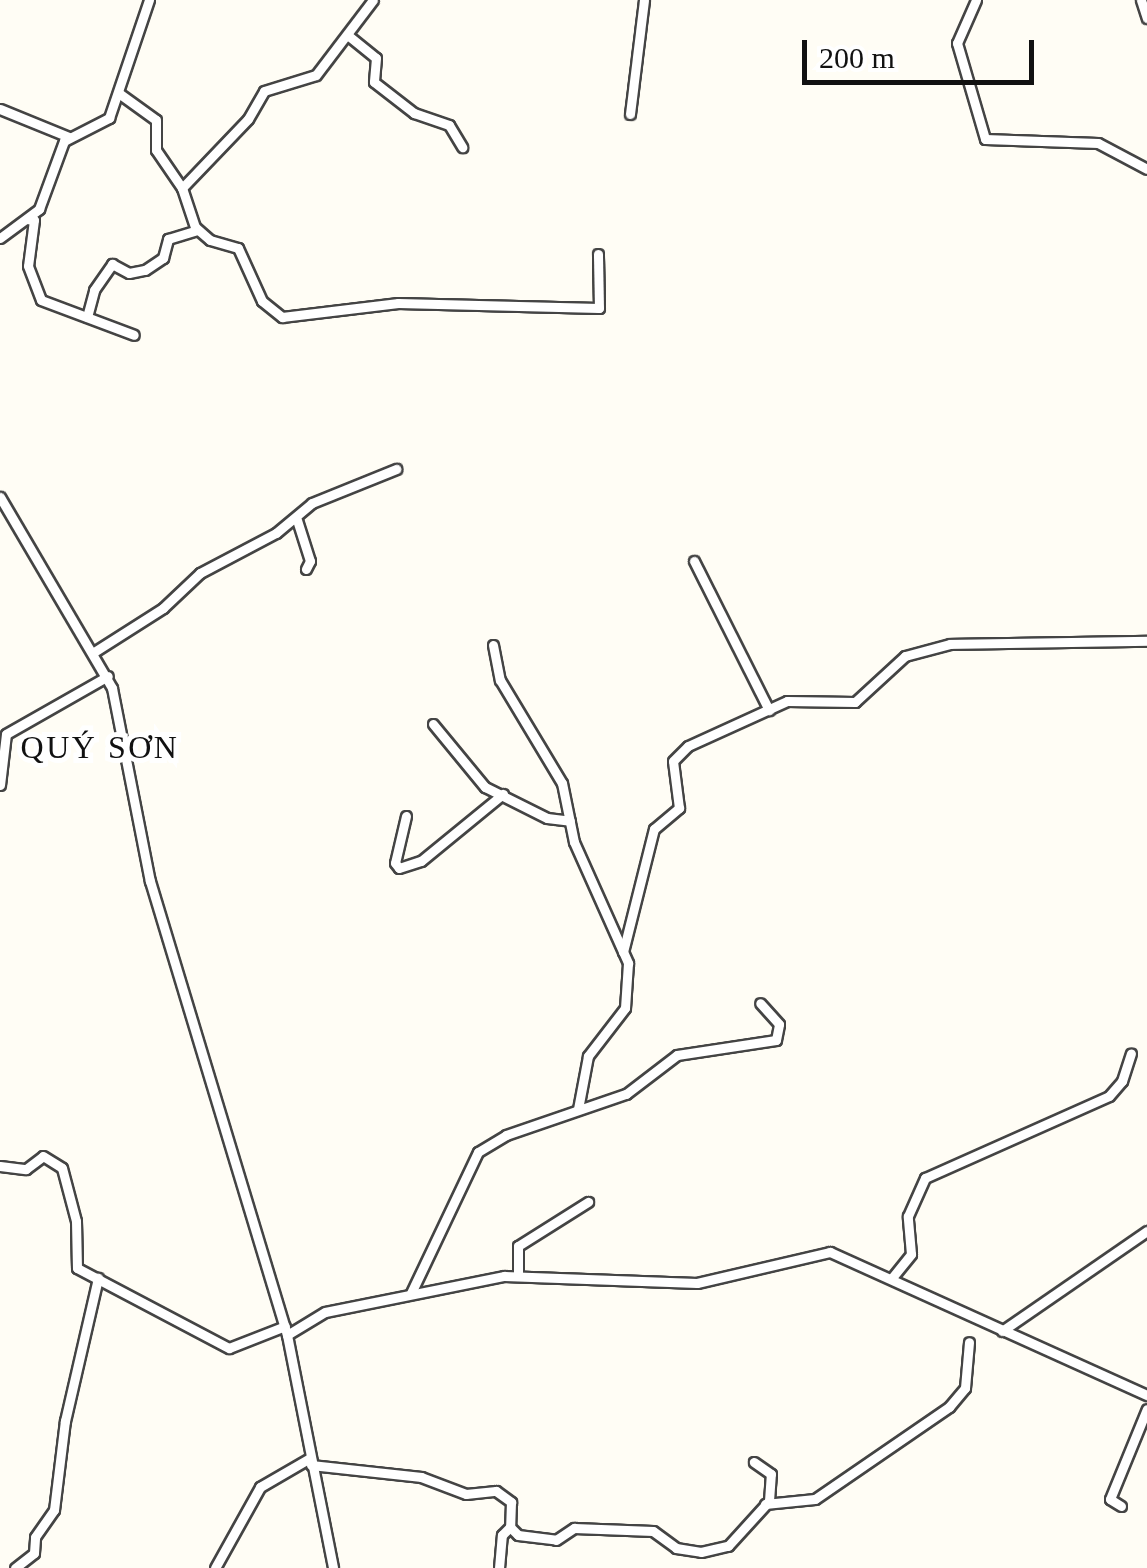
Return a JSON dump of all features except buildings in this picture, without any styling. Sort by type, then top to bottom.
[{"type":"street","points":[[0,109],[69,137],[103,124],[120,94],[150,0]]},
{"type":"street","points":[[182,188],[248,119],[264,92],[308,81],[350,37],[373,0]]},
{"type":"street","points":[[630,114],[644,0]]},
{"type":"street","points":[[976,0],[957,43],[985,139],[1098,143],[1147,169]]},
{"type":"street","points":[[1141,0],[1147,18]]},
{"type":"street","points":[[350,37],[376,58],[374,82],[414,113],[449,125],[462,147]]},
{"type":"street","points":[[120,94],[156,120],[156,150],[182,188],[197,230]]},
{"type":"street","points":[[0,238],[44,201],[69,137]]},
{"type":"street","points":[[27,219],[34,220],[28,266],[41,300],[134,335]]},
{"type":"street","points":[[87,317],[94,290],[112,264],[129,273],[145,270],[163,258],[168,239],[197,230],[238,248],[262,301],[287,318],[398,304],[599,308],[598,254]]},
{"type":"street","points":[[94,652],[163,608],[200,573],[297,520],[312,503],[396,469]]},
{"type":"street","points":[[0,497],[2,513],[108,676],[150,880],[286,1330],[333,1568]]},
{"type":"street","points":[[297,520],[310,561],[306,569]]},
{"type":"street","points":[[694,562],[769,710]]},
{"type":"street","points":[[623,952],[654,829],[680,804],[675,757],[769,710],[802,699],[852,703],[905,656],[950,644],[1147,640]]},
{"type":"street","points":[[492,645],[500,680],[562,783],[570,820],[623,952],[627,1003],[586,1062],[578,1110]]},
{"type":"street","points":[[0,785],[6,734],[108,676]]},
{"type":"street","points":[[432,724],[484,787],[547,818],[570,820]]},
{"type":"street","points":[[406,816],[395,863],[400,868],[421,862],[504,794]]},
{"type":"street","points":[[410,1293],[478,1152],[635,1089],[677,1055],[776,1040],[779,1024],[760,1002]]},
{"type":"street","points":[[892,1279],[911,1254],[908,1216],[926,1178],[1109,1096],[1122,1082],[1131,1053]]},
{"type":"street","points":[[0,1166],[26,1169],[43,1156],[62,1168],[76,1221],[77,1268],[229,1348],[286,1330],[318,1314],[365,1308],[410,1293],[518,1274],[697,1283],[830,1252],[1147,1395]]},
{"type":"street","points":[[518,1274],[518,1246],[588,1202]]},
{"type":"street","points":[[1002,1331],[1147,1231]]},
{"type":"street","points":[[15,1568],[34,1553],[35,1537],[54,1510],[64,1421],[98,1278]]},
{"type":"street","points":[[766,1504],[814,1498],[949,1406],[965,1388],[968,1342]]},
{"type":"street","points":[[1121,1506],[1110,1498],[1147,1409]]},
{"type":"street","points":[[215,1568],[260,1487],[310,1461],[421,1477],[466,1494],[496,1491],[511,1502],[510,1526],[502,1535],[499,1568]]},
{"type":"street","points":[[510,1526],[518,1535],[556,1540],[574,1528],[657,1531],[676,1548],[716,1552],[766,1504],[772,1474],[754,1462]]},
{"type":"district","name":"QUÝ SƠN","points":[[100,747]]}]
